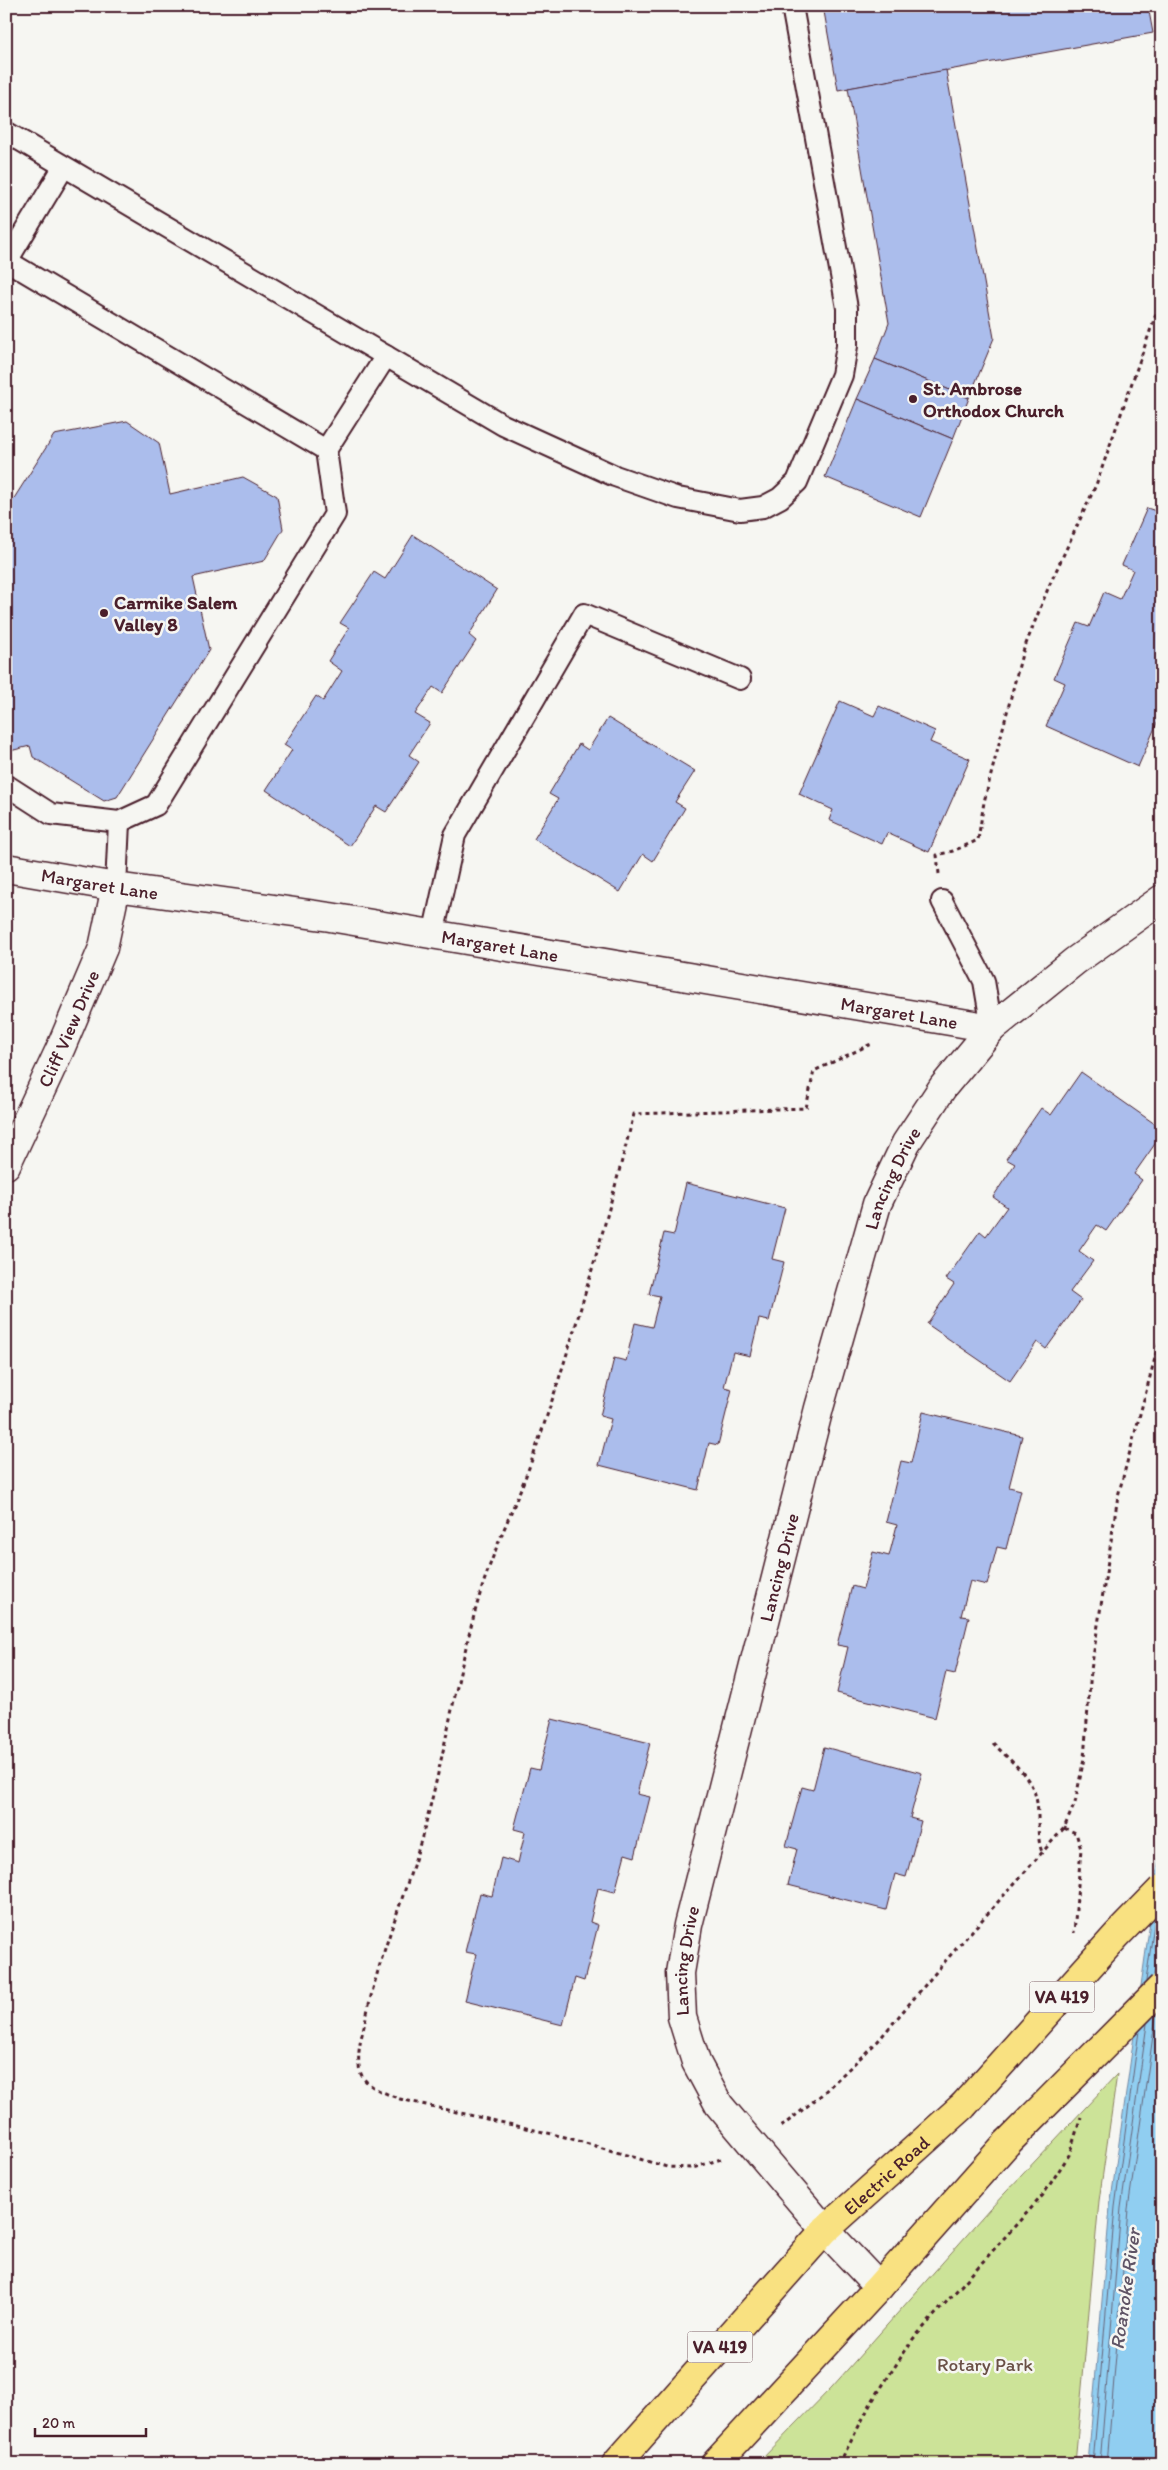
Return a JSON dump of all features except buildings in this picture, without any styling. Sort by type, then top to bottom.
[{"type":"main road","name":"Electric Road","points":[[616,2464],[825,2230],[963,2106],[1117,1935],[1162,1889]]},
{"type":"main road","points":[[715,2464],[879,2287],[1007,2143],[1162,1987]]},
{"type":"street","name":"Margaret Lane","points":[[6,868],[116,887],[330,917],[992,1028]]},
{"type":"street","name":"Cliff View Drive","points":[[6,1165],[61,1047],[103,948],[116,887]]},
{"type":"street","name":"Lancing Drive","points":[[879,2287],[825,2230],[720,2105],[696,2062],[682,2017],[680,1973],[688,1925],[819,1408],[877,1204],[906,1143],[937,1095],[992,1028],[1075,962],[1162,899]]},
{"type":"lane","points":[[6,132],[63,168],[503,425],[615,476],[678,498],[740,510],[763,507],[780,498],[797,482],[842,375],[847,346],[847,308],[792,6]]},
{"type":"lane","points":[[63,168],[7,262],[326,450]]},
{"type":"lane","points":[[6,785],[51,814],[119,822],[156,805],[335,514],[326,450],[386,356]]},
{"type":"lane","points":[[433,935],[455,835],[584,614],[740,679]]},
{"type":"lane","points":[[116,887],[119,822]]},
{"type":"lane","points":[[942,901],[984,981],[992,1028]]},
{"type":"path","points":[[942,901],[936,855],[953,851],[978,840],[984,802],[1022,654],[1049,586],[1096,485],[1162,297]]},
{"type":"path","points":[[994,1743],[1029,1781],[1035,1794],[1039,1843],[1042,1853]]},
{"type":"green space","name":"Rotary Park","points":[[1117,2074],[1099,2201],[1075,2464],[757,2464],[832,2387],[990,2209]]},
{"type":"water","name":"Roanoke River","points":[[1162,1836],[1162,2464],[1088,2464],[1110,2207]]},
{"type":"place","name":"St. Ambrose Orthodox Church","points":[[913,399]]},
{"type":"place","name":"Carmike Salem Valley 8","points":[[104,613]]}]
